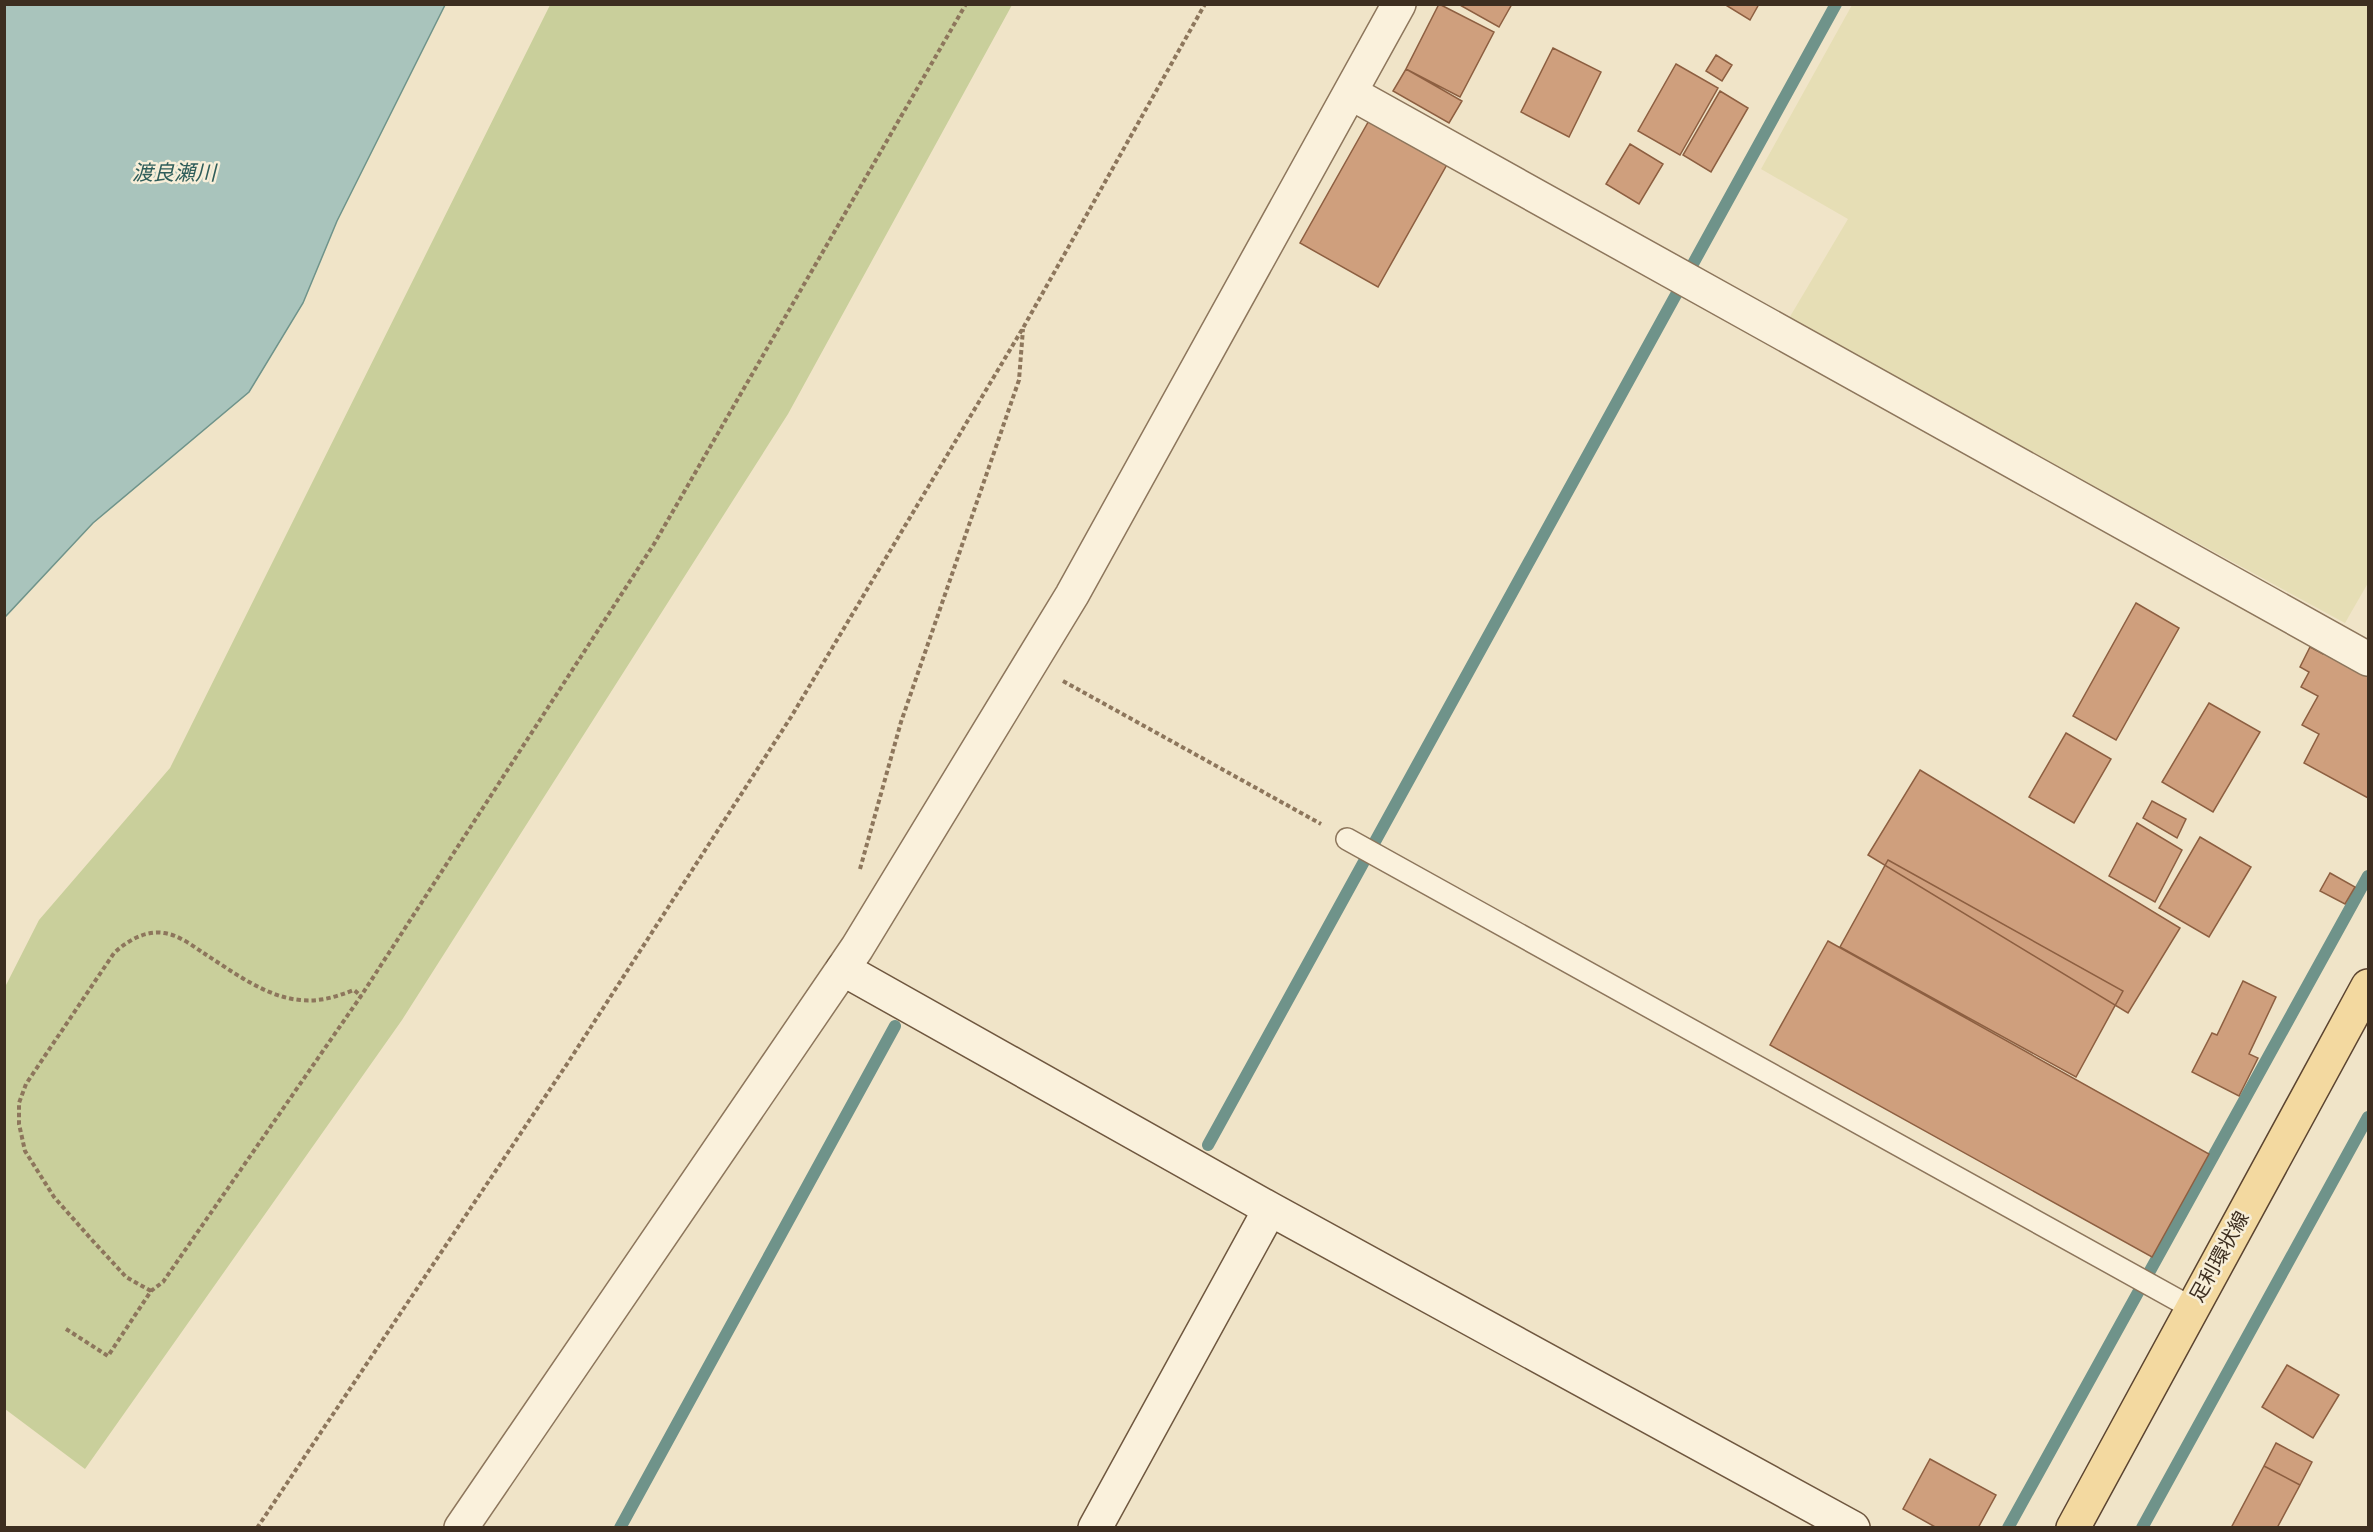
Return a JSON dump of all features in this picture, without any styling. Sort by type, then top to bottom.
[{"type":"main road","name":"足利環状線","points":[[2073,1527],[2368,986]]},
{"type":"street","points":[[461,1527],[843,969],[1077,585],[1352,93],[1399,4]]},
{"type":"street","points":[[1352,93],[2368,659]]},
{"type":"street","points":[[843,969],[1270,1209],[1852,1527]]},
{"type":"street","points":[[1095,1527],[1270,1209]]},
{"type":"lane","points":[[1347,839],[2192,1308]]},
{"type":"path","points":[[66,1329],[108,1356],[152,1291],[163,1282],[361,996],[654,544],[966,4]]},
{"type":"path","points":[[257,1527],[368,1365],[569,1061],[791,717],[1023,328],[1205,4]]},
{"type":"path","points":[[858,877],[901,722],[1019,380],[1023,328]]},
{"type":"path","points":[[1030,663],[1347,839]]},
{"type":"path","points":[[152,1291],[126,1277],[54,1197],[25,1151],[19,1124],[19,1103],[26,1084],[114,953],[126,942],[143,935],[163,933],[184,940],[265,990],[298,1000],[327,1000],[354,990],[361,996]]},
{"type":"shaded area","points":[[1852,5],[2368,5],[2368,583],[2345,623],[1788,320],[1848,219],[1761,169]]},
{"type":"green space","points":[[550,5],[1012,5],[788,414],[402,1020],[85,1469],[5,1409],[5,987],[39,920],[170,768]]},
{"type":"water","name":"渡良瀬川","points":[[5,4],[445,5],[337,221],[303,303],[249,392],[93,523],[5,617]]},
{"type":"building","points":[[1439,4],[1494,32],[1460,97],[1406,69]]},
{"type":"building","points":[[1458,4],[1512,4],[1499,27]]},
{"type":"building","points":[[1724,4],[1759,4],[1750,20]]},
{"type":"building","points":[[1553,48],[1601,72],[1569,137],[1521,112]]},
{"type":"building","points":[[1716,55],[1732,65],[1722,81],[1706,71]]},
{"type":"building","points":[[1676,64],[1718,88],[1680,155],[1638,131]]},
{"type":"building","points":[[1406,69],[1462,101],[1449,123],[1393,91]]},
{"type":"building","points":[[1720,91],[1748,108],[1711,172],[1683,155]]},
{"type":"building","points":[[1371,117],[1449,161],[1378,287],[1300,243]]},
{"type":"building","points":[[1630,144],[1663,164],[1639,204],[1606,184]]},
{"type":"building","points":[[2136,603],[2179,628],[2116,740],[2073,716]]},
{"type":"building","points":[[2328,644],[2368,665],[2368,798],[2304,763],[2319,734],[2302,725],[2318,696],[2301,687],[2309,672],[2300,667],[2310,647],[2323,654]]},
{"type":"building","points":[[2209,703],[2260,732],[2213,812],[2162,782]]},
{"type":"building","points":[[2066,733],[2111,759],[2074,823],[2029,797]]},
{"type":"building","points":[[1920,770],[2180,928],[2128,1013],[1868,855]]},
{"type":"building","points":[[2152,801],[2186,819],[2177,838],[2143,818]]},
{"type":"building","points":[[2137,823],[2182,850],[2155,902],[2109,876]]},
{"type":"building","points":[[2200,837],[2251,867],[2209,937],[2159,908]]},
{"type":"building","points":[[1888,860],[2123,991],[2076,1077],[1840,947]]},
{"type":"building","points":[[2330,873],[2355,887],[2345,904],[2320,891]]},
{"type":"building","points":[[1828,941],[2209,1154],[2152,1257],[1770,1045]]},
{"type":"building","points":[[2243,981],[2276,997],[2249,1054],[2258,1058],[2239,1096],[2192,1072],[2212,1033],[2217,1035]]},
{"type":"building","points":[[2287,1365],[2339,1395],[2313,1438],[2262,1407]]},
{"type":"building","points":[[2276,1443],[2312,1462],[2300,1485],[2264,1466]]},
{"type":"building","points":[[1930,1459],[1996,1495],[1978,1528],[1937,1528],[1903,1509]]},
{"type":"building","points":[[2264,1466],[2300,1485],[2277,1528],[2231,1528]]},
{"type":"waterway","points":[[1208,1145],[1836,4]]},
{"type":"waterway","points":[[2008,1528],[2368,876]]},
{"type":"waterway","points":[[620,1528],[895,1026]]},
{"type":"waterway","points":[[2142,1528],[2368,1117]]}]
